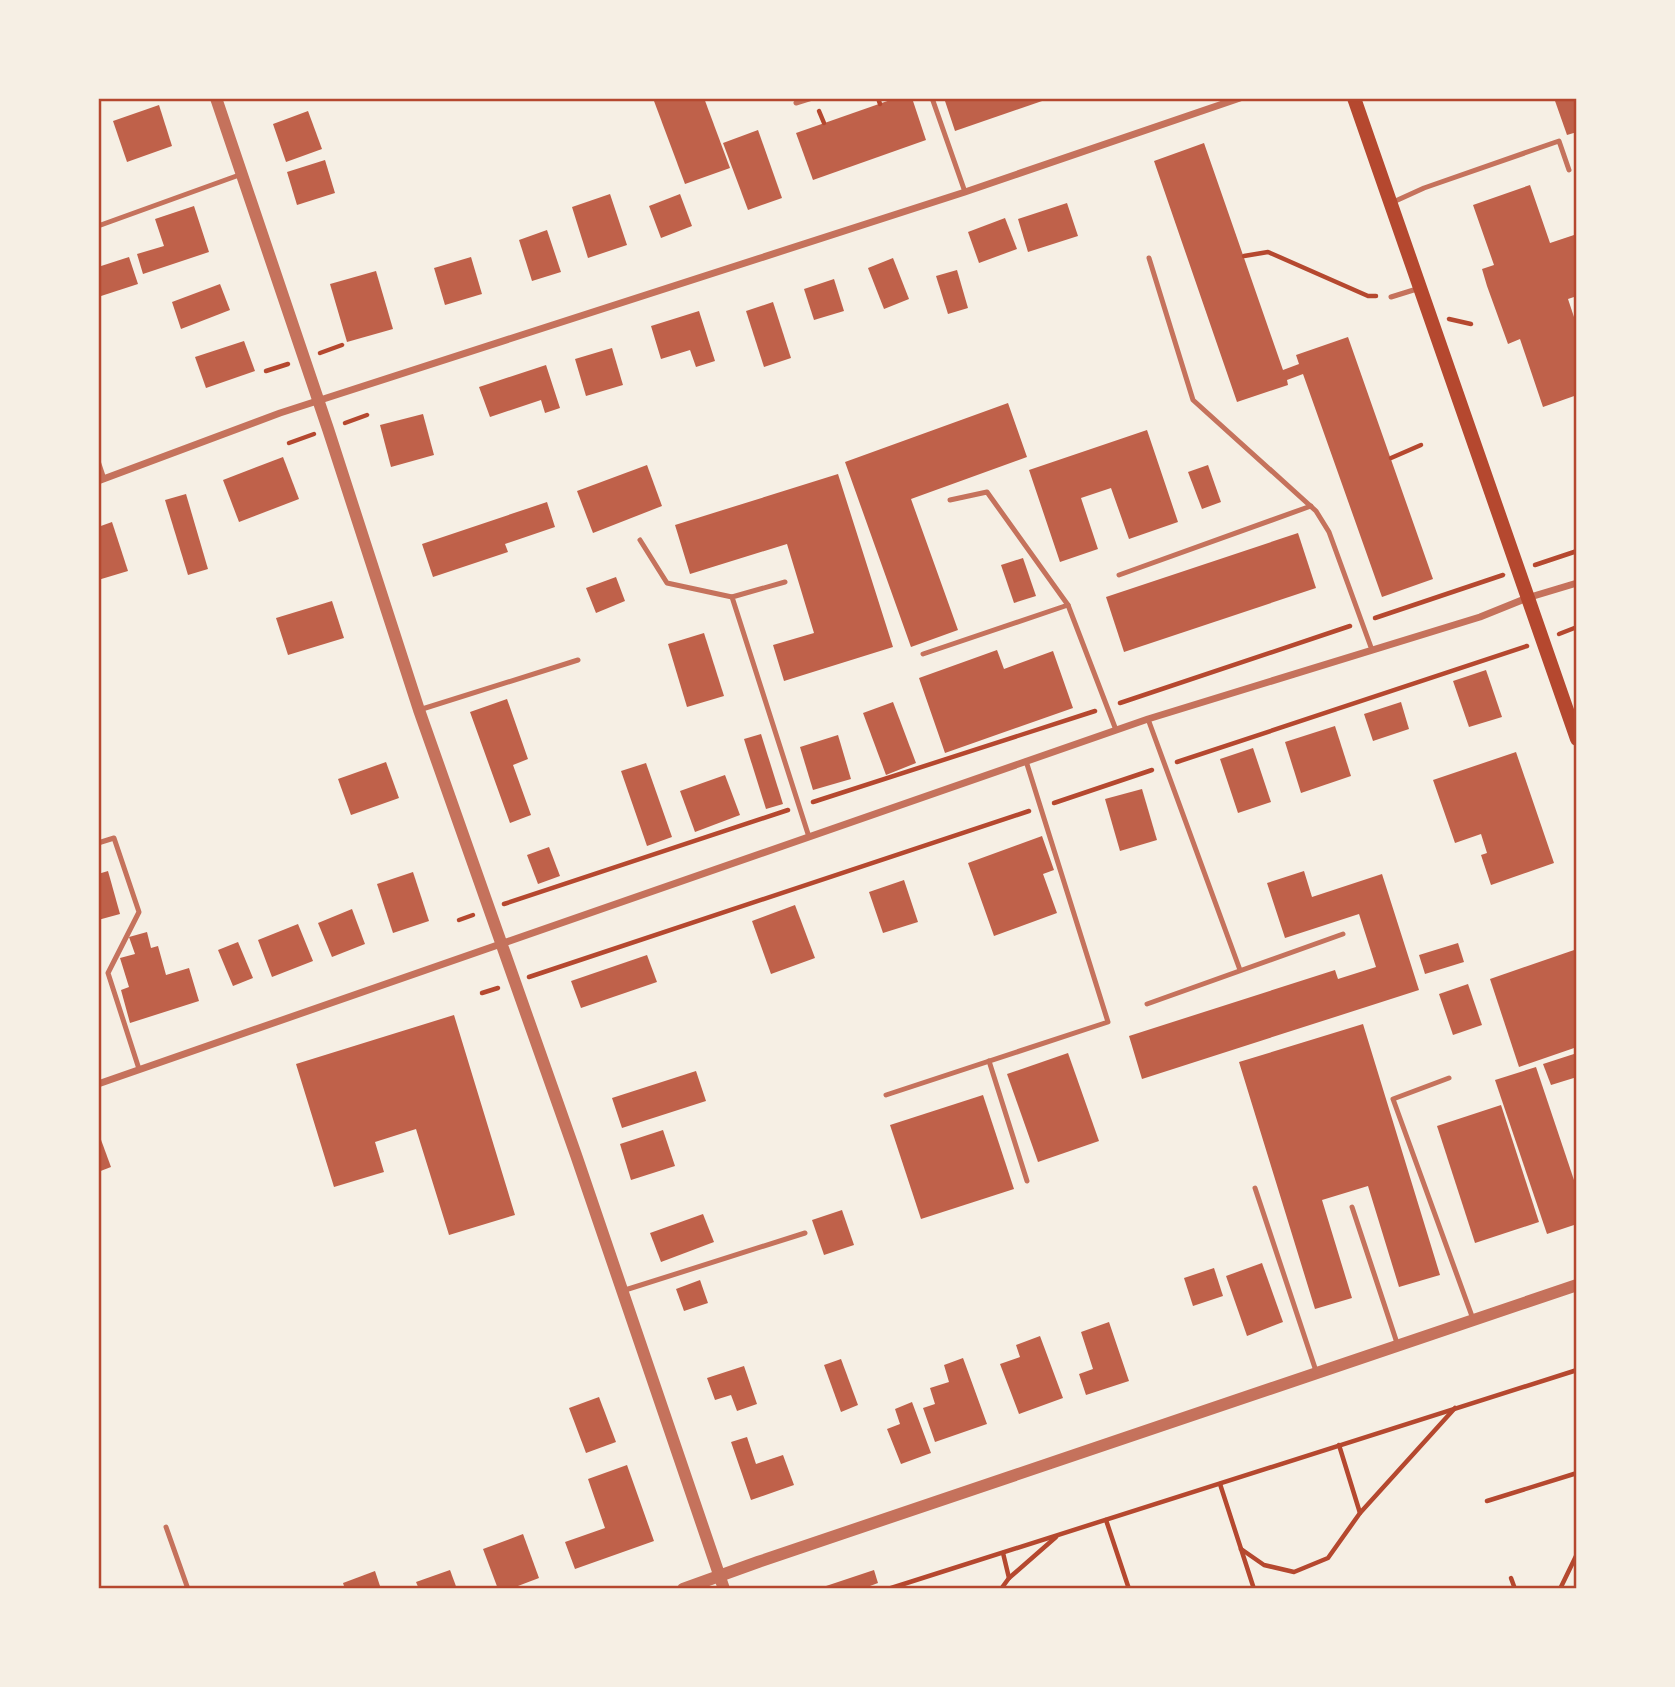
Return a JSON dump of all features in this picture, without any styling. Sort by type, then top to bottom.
[{"type":"main road","points":[[1354,98],[1577,736]]},
{"type":"street","points":[[216,98],[419,710],[724,1589]]},
{"type":"street","points":[[101,480],[318,401],[965,192],[1240,98]]},
{"type":"street","points":[[98,1084],[1148,719],[1480,617],[1527,598],[1577,583]]},
{"type":"street","points":[[683,1589],[1577,1285]]},
{"type":"lane","points":[[796,103],[812,98]]},
{"type":"lane","points":[[932,98],[965,192]]},
{"type":"lane","points":[[1391,203],[1424,188],[1559,141],[1569,170]]},
{"type":"lane","points":[[98,226],[242,174]]},
{"type":"lane","points":[[1149,258],[1193,400],[1311,506],[1329,533],[1372,650]]},
{"type":"lane","points":[[1391,297],[1420,288]]},
{"type":"lane","points":[[98,461],[101,480]]},
{"type":"lane","points":[[950,500],[987,492],[1068,604],[1116,730]]},
{"type":"lane","points":[[1119,575],[1311,506]]},
{"type":"lane","points":[[640,540],[667,583],[732,597],[785,582]]},
{"type":"lane","points":[[732,597],[808,837]]},
{"type":"lane","points":[[923,654],[1068,604]]},
{"type":"lane","points":[[419,710],[578,660]]},
{"type":"lane","points":[[1148,719],[1240,970]]},
{"type":"lane","points":[[886,1095],[1108,1022],[1026,761]]},
{"type":"lane","points":[[98,843],[114,838],[139,912],[108,973],[139,1069]]},
{"type":"lane","points":[[1147,1004],[1343,934]]},
{"type":"lane","points":[[989,1061],[1027,1181]]},
{"type":"lane","points":[[1450,1078],[1393,1099],[1474,1322]]},
{"type":"lane","points":[[1255,1188],[1316,1372]]},
{"type":"lane","points":[[1352,1207],[1399,1347]]},
{"type":"lane","points":[[622,1291],[805,1233]]},
{"type":"lane","points":[[166,1527],[188,1589]]},
{"type":"path","points":[[1244,256],[1268,251],[1368,296],[1391,297]]},
{"type":"path","points":[[1391,458],[1421,445]]},
{"type":"path","points":[[459,920],[1577,551]]},
{"type":"path","points":[[888,1589],[1577,1370]]},
{"type":"path","points":[[1241,1549],[1264,1565],[1294,1572],[1328,1558],[1360,1513],[1455,1408]]},
{"type":"path","points":[[1339,1446],[1360,1513]]},
{"type":"path","points":[[1487,1501],[1577,1474]]},
{"type":"path","points":[[1220,1484],[1254,1589]]},
{"type":"path","points":[[1106,1520],[1129,1589]]},
{"type":"path","points":[[1001,1589],[1009,1578],[1058,1535]]},
{"type":"path","points":[[1003,1553],[1009,1578]]},
{"type":"path","points":[[1560,1589],[1577,1554]]},
{"type":"path","points":[[1511,1578],[1514,1589]]},
{"type":"building","points":[[662,98],[704,98],[730,168],[685,184],[654,101]]},
{"type":"building","points":[[896,98],[912,98],[926,140],[813,180],[796,133]]},
{"type":"building","points":[[944,98],[1044,98],[1045,100],[955,131]]},
{"type":"building","points":[[1554,98],[1577,98],[1577,132],[1567,135]]},
{"type":"building","points":[[159,105],[172,146],[127,162],[113,121]]},
{"type":"building","points":[[308,111],[322,149],[286,162],[273,124]]},
{"type":"building","points":[[758,130],[782,198],[748,210],[723,143]]},
{"type":"building","points":[[1204,143],[1283,370],[1299,364],[1296,355],[1348,337],[1433,579],[1382,597],[1303,374],[1287,380],[1288,385],[1237,402],[1154,161]]},
{"type":"building","points":[[325,160],[335,193],[297,205],[287,172]]},
{"type":"building","points":[[1530,185],[1550,243],[1577,234],[1577,296],[1568,299],[1577,326],[1577,395],[1543,407],[1520,339],[1508,344],[1487,286],[1482,269],[1494,265],[1473,205]]},
{"type":"building","points":[[610,194],[627,245],[588,258],[572,207]]},
{"type":"building","points":[[680,194],[692,226],[661,238],[649,206]]},
{"type":"building","points":[[1067,203],[1078,236],[1028,252],[1018,219]]},
{"type":"building","points":[[194,206],[209,252],[143,274],[137,254],[164,246],[155,219]]},
{"type":"building","points":[[1005,218],[1017,249],[979,263],[968,232]]},
{"type":"building","points":[[547,230],[561,272],[532,281],[519,240]]},
{"type":"building","points":[[129,257],[138,284],[98,297],[98,267]]},
{"type":"building","points":[[471,257],[482,294],[445,305],[434,268]]},
{"type":"building","points":[[893,258],[909,299],[884,309],[868,268]]},
{"type":"building","points":[[957,270],[968,308],[948,314],[936,276]]},
{"type":"building","points":[[376,271],[393,329],[347,342],[330,284]]},
{"type":"building","points":[[834,279],[844,311],[814,320],[804,289]]},
{"type":"building","points":[[220,284],[230,310],[181,329],[172,302]]},
{"type":"building","points":[[773,302],[791,358],[764,367],[746,311]]},
{"type":"building","points":[[699,311],[715,361],[696,367],[690,350],[661,359],[651,326]]},
{"type":"building","points":[[244,341],[255,371],[206,388],[195,357]]},
{"type":"building","points":[[612,348],[623,385],[586,396],[575,359]]},
{"type":"building","points":[[546,365],[560,408],[545,413],[541,400],[490,417],[479,387]]},
{"type":"building","points":[[1008,403],[1027,457],[911,499],[958,630],[911,647],[845,462]]},
{"type":"building","points":[[423,414],[434,455],[391,467],[380,425]]},
{"type":"building","points":[[1147,430],[1178,522],[1129,539],[1111,488],[1081,498],[1098,549],[1060,562],[1029,470]]},
{"type":"building","points":[[283,457],[299,499],[239,522],[223,480]]},
{"type":"building","points":[[647,465],[662,506],[593,533],[577,491]]},
{"type":"building","points":[[1208,465],[1221,502],[1202,509],[1188,472]]},
{"type":"building","points":[[838,474],[893,647],[784,681],[773,645],[814,633],[787,544],[690,574],[675,525]]},
{"type":"building","points":[[186,494],[208,569],[188,575],[165,500]]},
{"type":"building","points":[[547,502],[555,527],[505,544],[508,552],[433,577],[422,544]]},
{"type":"building","points":[[112,522],[128,571],[98,580],[98,527]]},
{"type":"building","points":[[1298,533],[1316,588],[1124,652],[1106,597]]},
{"type":"building","points":[[1023,558],[1036,596],[1014,603],[1001,565]]},
{"type":"building","points":[[616,577],[625,601],[596,613],[586,588]]},
{"type":"building","points":[[332,601],[344,638],[288,655],[276,618]]},
{"type":"building","points":[[704,633],[724,696],[687,707],[668,644]]},
{"type":"building","points":[[997,650],[1004,669],[1053,651],[1073,708],[945,753],[919,678]]},
{"type":"building","points":[[1486,670],[1502,717],[1469,727],[1453,681]]},
{"type":"building","points":[[507,699],[528,759],[513,765],[531,815],[510,823],[470,712]]},
{"type":"building","points":[[893,702],[916,763],[886,775],[863,713]]},
{"type":"building","points":[[1401,702],[1409,729],[1373,741],[1364,714]]},
{"type":"building","points":[[1335,726],[1351,776],[1301,793],[1285,742]]},
{"type":"building","points":[[761,734],[783,804],[766,809],[744,739]]},
{"type":"building","points":[[838,735],[851,779],[813,790],[800,747]]},
{"type":"building","points":[[1253,748],[1271,802],[1238,813],[1220,759]]},
{"type":"building","points":[[1516,752],[1554,863],[1491,885],[1481,855],[1487,853],[1481,834],[1455,843],[1433,780]]},
{"type":"building","points":[[386,762],[399,798],[351,815],[338,779]]},
{"type":"building","points":[[646,763],[672,837],[647,846],[621,771]]},
{"type":"building","points":[[725,775],[740,815],[695,832],[680,791]]},
{"type":"building","points":[[1142,789],[1157,840],[1120,851],[1105,799]]},
{"type":"building","points":[[1042,836],[1054,870],[1043,874],[1057,913],[994,936],[968,863]]},
{"type":"building","points":[[549,847],[560,876],[538,884],[527,855]]},
{"type":"building","points":[[108,871],[120,914],[98,920],[98,874]]},
{"type":"building","points":[[1304,871],[1312,897],[1382,874],[1419,990],[1142,1079],[1129,1036],[1335,970],[1338,979],[1376,967],[1359,914],[1285,938],[1267,883]]},
{"type":"building","points":[[413,872],[429,921],[393,933],[377,884]]},
{"type":"building","points":[[904,880],[918,922],[883,933],[869,892]]},
{"type":"building","points":[[795,905],[815,958],[771,974],[752,921]]},
{"type":"building","points":[[352,909],[365,944],[332,957],[318,923]]},
{"type":"building","points":[[298,924],[313,961],[272,977],[258,940]]},
{"type":"building","points":[[147,932],[151,948],[158,946],[166,975],[189,968],[199,1001],[130,1023],[121,990],[129,987],[120,958],[135,954],[129,937]]},
{"type":"building","points":[[238,942],[253,978],[233,986],[218,950]]},
{"type":"building","points":[[1458,943],[1464,962],[1425,974],[1419,955]]},
{"type":"building","points":[[1577,949],[1577,1047],[1519,1067],[1490,979]]},
{"type":"building","points":[[647,955],[657,982],[581,1008],[571,981]]},
{"type":"building","points":[[1468,984],[1482,1025],[1453,1035],[1439,994]]},
{"type":"building","points":[[454,1015],[515,1215],[449,1235],[416,1129],[375,1142],[384,1172],[334,1187],[296,1064]]},
{"type":"building","points":[[1363,1024],[1440,1275],[1399,1287],[1368,1186],[1322,1200],[1352,1298],[1315,1309],[1239,1062]]},
{"type":"building","points":[[1068,1053],[1099,1141],[1038,1162],[1007,1074]]},
{"type":"building","points":[[1577,1053],[1577,1077],[1551,1085],[1543,1064]]},
{"type":"building","points":[[1536,1067],[1577,1189],[1577,1224],[1547,1234],[1495,1080]]},
{"type":"building","points":[[696,1071],[706,1101],[622,1128],[612,1098]]},
{"type":"building","points":[[983,1095],[1014,1189],[921,1219],[890,1125]]},
{"type":"building","points":[[1501,1105],[1539,1222],[1475,1243],[1437,1126]]},
{"type":"building","points":[[663,1130],[675,1166],[631,1180],[620,1144]]},
{"type":"building","points":[[100,1137],[111,1167],[98,1172],[98,1138]]},
{"type":"building","points":[[842,1210],[854,1245],[824,1255],[812,1220]]},
{"type":"building","points":[[703,1214],[714,1242],[661,1262],[650,1233]]},
{"type":"building","points":[[1262,1263],[1283,1322],[1247,1336],[1226,1276]]},
{"type":"building","points":[[1214,1268],[1223,1296],[1193,1306],[1184,1278]]},
{"type":"building","points":[[700,1280],[708,1303],[684,1311],[676,1289]]},
{"type":"building","points":[[1109,1322],[1129,1381],[1086,1395],[1079,1374],[1093,1369],[1081,1332]]},
{"type":"building","points":[[1040,1336],[1063,1398],[1019,1414],[1000,1364],[1020,1357],[1016,1345]]},
{"type":"building","points":[[963,1358],[987,1424],[935,1442],[923,1408],[935,1404],[930,1388],[949,1382],[944,1365]]},
{"type":"building","points":[[841,1359],[858,1405],[841,1412],[824,1365]]},
{"type":"building","points":[[744,1366],[757,1404],[737,1411],[731,1395],[715,1400],[707,1378]]},
{"type":"building","points":[[599,1397],[616,1442],[586,1453],[569,1408]]},
{"type":"building","points":[[912,1402],[931,1453],[901,1464],[887,1429],[900,1424],[895,1409]]},
{"type":"building","points":[[747,1437],[756,1464],[783,1455],[794,1485],[751,1500],[731,1442]]},
{"type":"building","points":[[627,1465],[654,1541],[575,1569],[565,1542],[605,1528],[588,1479]]},
{"type":"building","points":[[523,1534],[539,1578],[510,1589],[498,1589],[483,1549]]},
{"type":"building","points":[[450,1570],[457,1589],[419,1589],[416,1582]]},
{"type":"building","points":[[874,1570],[878,1583],[862,1589],[817,1589]]},
{"type":"building","points":[[375,1571],[381,1589],[345,1589],[343,1583]]}]
